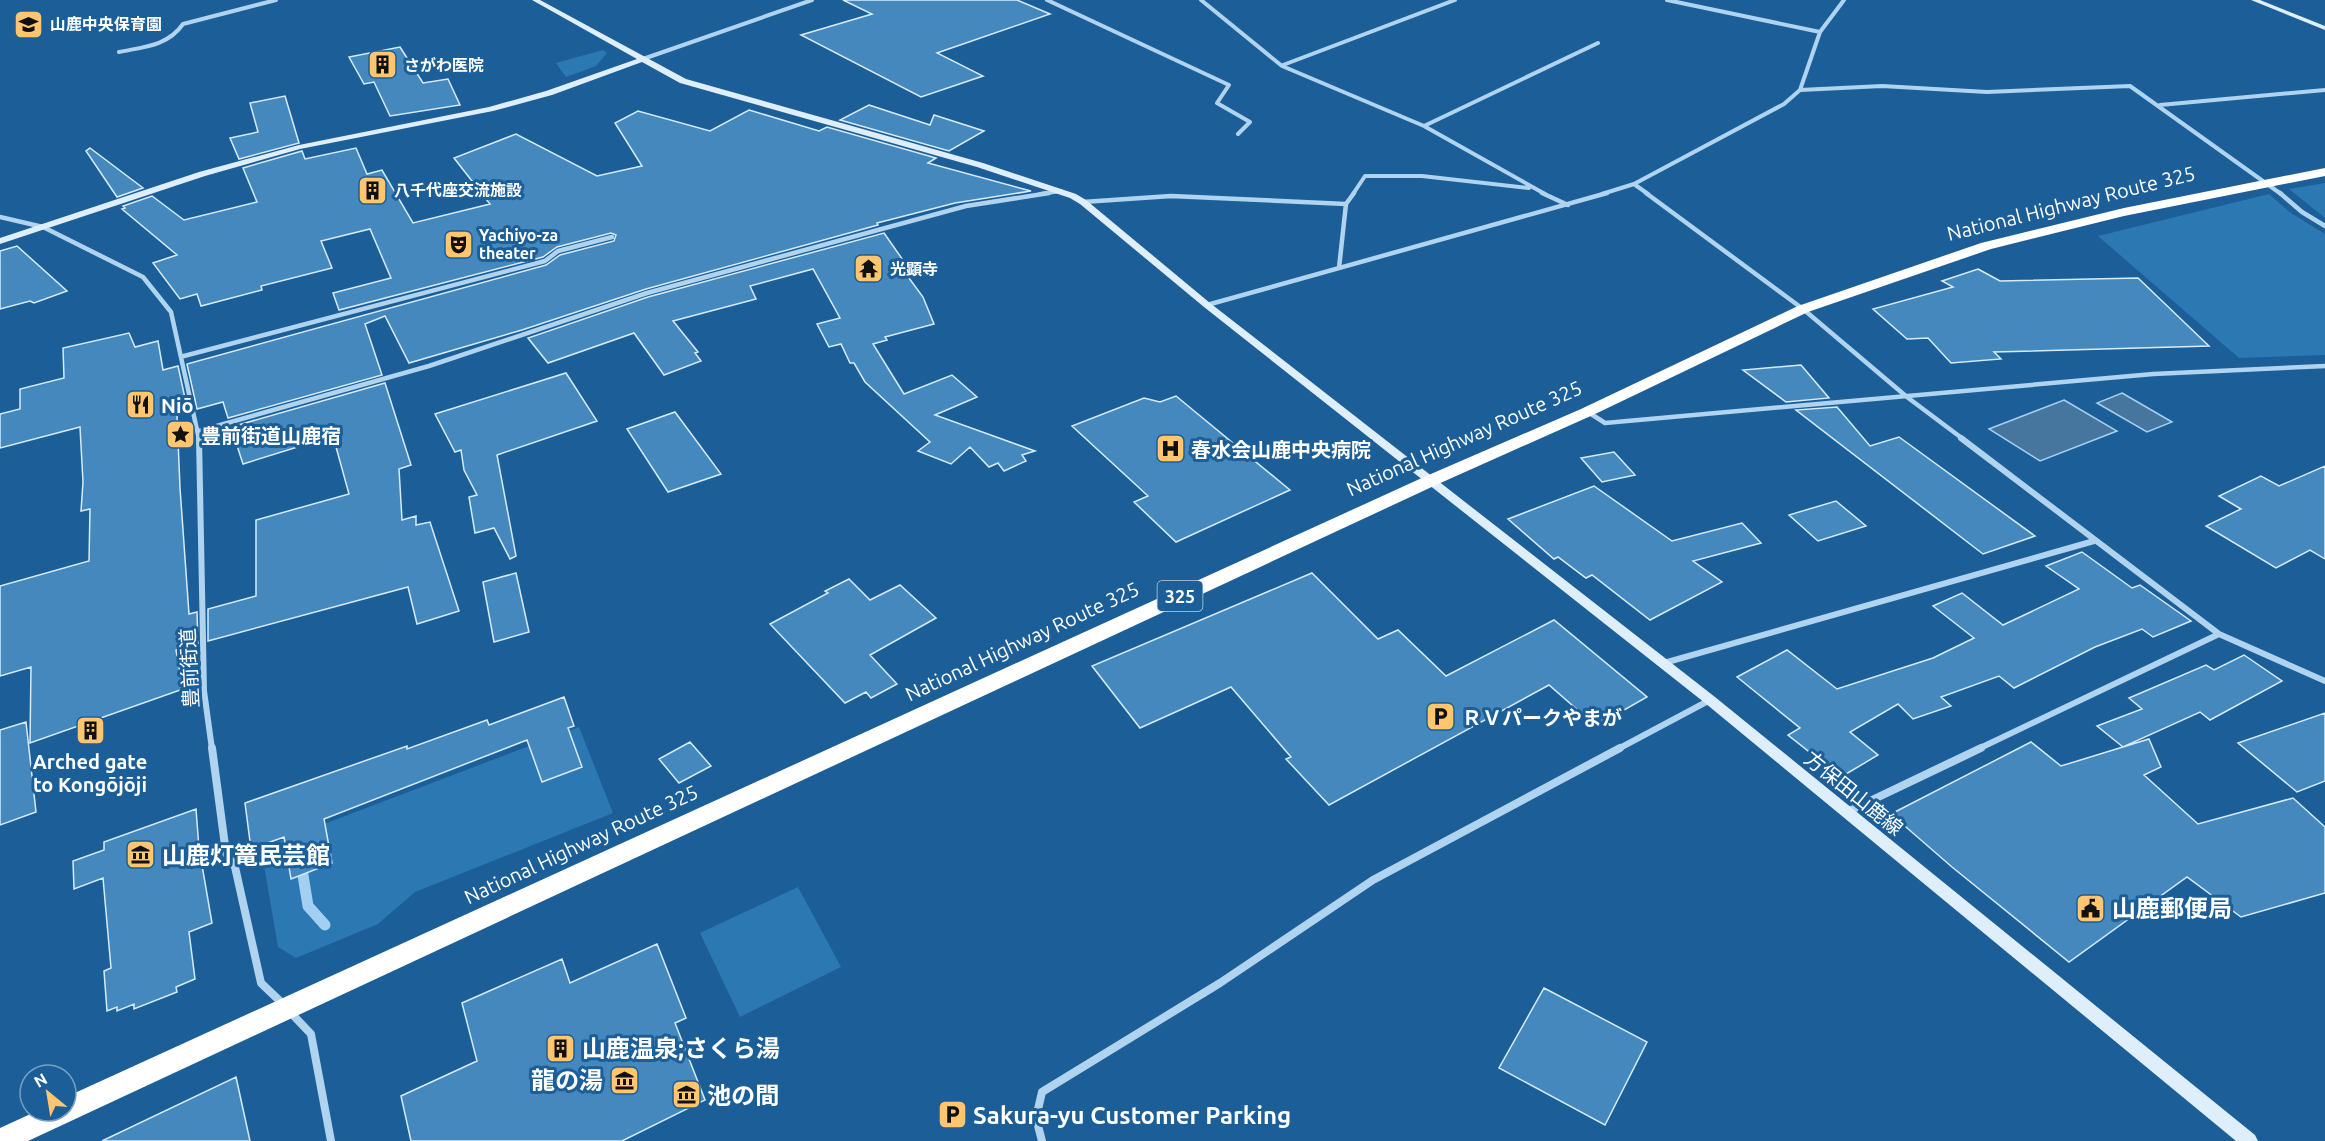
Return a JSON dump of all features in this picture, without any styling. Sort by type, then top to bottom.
[{"type":"highway","name":"National Highway Route 325","points":[[78,1105],[1430,481],[1587,412],[1803,309],[1986,246],[2124,212],[2325,172]]},
{"type":"highway","name":"National Highway Route 325","points":[[0,1141],[39,1123]]},
{"type":"street","points":[[119,52],[160,44],[178,33],[183,24],[276,0]]},
{"type":"street","name":"方保田山鹿線","points":[[536,0],[683,81],[925,148],[1061,191],[1083,202],[1207,305],[1710,700],[2249,1141]]},
{"type":"street","points":[[0,241],[202,174],[299,147],[490,109],[549,93],[812,0]]},
{"type":"street","points":[[1047,0],[1229,85],[1217,103],[1250,122],[1238,135]]},
{"type":"street","points":[[1201,0],[1282,66],[1424,126],[1532,188],[1569,205]]},
{"type":"street","points":[[1282,66],[1455,0]]},
{"type":"street","points":[[1667,0],[1820,32]]},
{"type":"street","points":[[1207,305],[1569,205],[1634,184],[1784,104],[1800,90],[1820,32],[1844,0]]},
{"type":"street","points":[[2254,0],[2325,28]]},
{"type":"street","points":[[1424,126],[1598,42]]},
{"type":"street","points":[[1800,90],[1882,86],[1987,92],[2130,86],[2160,105],[2268,183],[2302,212],[2325,226]]},
{"type":"street","points":[[2160,105],[2325,90]]},
{"type":"street","points":[[1339,268],[1347,204],[1365,176],[1422,176],[1532,188]]},
{"type":"street","points":[[1634,184],[1803,309],[1907,397],[2219,634],[2325,681]]},
{"type":"street","points":[[199,431],[429,366],[647,293],[790,256],[966,206],[1061,191]]},
{"type":"street","points":[[1083,202],[1171,196],[1347,204]]},
{"type":"street","points":[[0,217],[43,227]]},
{"type":"street","name":"豊前街道","points":[[43,227],[77,241],[142,277],[171,312],[184,356],[199,431],[204,691],[226,853],[235,867],[261,983],[311,1034],[331,1141]]},
{"type":"street","points":[[184,356],[545,261],[558,251],[612,237]]},
{"type":"street","points":[[1587,412],[1605,423],[2153,374],[2325,366]]},
{"type":"street","points":[[1664,663],[2094,541]]},
{"type":"street","points":[[1846,812],[2219,634]]},
{"type":"street","points":[[1042,1141],[1036,1118],[1042,1092],[1220,983],[1373,880],[1710,700]]},
{"type":"shaded area","points":[[603,50],[607,53],[596,66],[566,77],[556,63]]},
{"type":"shaded area","points":[[2325,183],[2325,218],[2289,189]]},
{"type":"shaded area","points":[[2269,194],[2291,213],[2325,234],[2325,355],[2239,358],[2098,236]]},
{"type":"shaded area","points":[[2122,393],[2172,422],[2147,432],[2097,403]]},
{"type":"shaded area","points":[[2064,400],[2117,431],[2040,461],[1989,429]]},
{"type":"shaded area","points":[[579,727],[613,813],[415,892],[378,924],[296,958],[278,947],[261,848]]},
{"type":"shaded area","points":[[798,887],[841,967],[740,1017],[700,933]]},
{"type":"building","points":[[843,0],[1017,0],[1050,14],[937,53],[983,76],[921,97],[801,35],[872,14]]},
{"type":"building","points":[[400,47],[423,83],[448,79],[460,105],[390,116],[374,82],[364,84],[349,57]]},
{"type":"building","points":[[285,96],[299,143],[239,159],[230,138],[258,132],[250,103]]},
{"type":"building","points":[[869,105],[930,125],[934,115],[984,131],[949,151],[840,120]]},
{"type":"building","points":[[749,110],[819,131],[827,127],[936,158],[928,163],[1031,191],[955,203],[877,223],[878,225],[646,289],[522,330],[409,363],[385,316],[365,324],[382,375],[228,418],[223,402],[197,409],[187,364],[546,265],[560,255],[614,241],[616,235],[611,233],[557,247],[543,257],[339,310],[333,293],[391,278],[370,229],[321,241],[332,268],[261,286],[262,290],[201,306],[197,294],[180,299],[153,263],[177,255],[122,209],[125,208],[123,206],[152,196],[184,220],[257,202],[243,168],[302,151],[305,159],[356,148],[367,174],[382,170],[413,223],[490,204],[454,158],[516,134],[597,176],[642,166],[615,123],[638,111],[710,131]]},
{"type":"building","points":[[90,148],[143,188],[117,197],[86,151]]},
{"type":"building","points":[[884,233],[912,273],[906,274],[923,297],[934,324],[885,337],[887,340],[873,344],[904,394],[952,375],[977,397],[935,415],[1035,451],[1022,455],[1026,461],[1004,471],[998,463],[989,467],[970,447],[951,464],[918,451],[930,442],[865,382],[854,363],[850,363],[841,344],[829,347],[817,324],[840,318],[813,269],[750,286],[756,299],[673,321],[698,352],[695,353],[701,361],[664,375],[634,333],[548,363],[528,338],[648,297]]},
{"type":"building","points":[[17,246],[67,291],[34,303],[30,301],[0,309],[0,251]]},
{"type":"building","points":[[1978,269],[2000,281],[2138,278],[2209,346],[1994,352],[2001,359],[1951,363],[1928,338],[1907,339],[1873,309],[1953,287],[1942,281]]},
{"type":"building","points":[[129,333],[135,347],[158,341],[163,370],[178,366],[188,412],[177,415],[189,614],[197,612],[198,644],[176,650],[183,689],[30,743],[31,667],[0,676],[0,586],[89,561],[90,509],[81,511],[83,482],[80,427],[0,448],[0,414],[20,409],[20,389],[64,378],[63,348]]},
{"type":"building","points":[[1801,365],[1829,398],[1786,402],[1743,370]]},
{"type":"building","points":[[566,373],[597,421],[497,455],[516,556],[510,559],[494,528],[475,533],[469,497],[477,495],[464,470],[461,450],[455,452],[435,414]]},
{"type":"building","points":[[385,383],[411,465],[399,469],[402,520],[416,516],[416,525],[430,522],[459,611],[417,624],[408,587],[208,641],[208,609],[256,596],[256,520],[349,494],[333,436],[243,464],[231,427]]},
{"type":"building","points":[[1176,396],[1290,490],[1176,542],[1134,502],[1148,496],[1072,426],[1144,398],[1160,402]]},
{"type":"building","points":[[1837,407],[1870,446],[1899,437],[2035,536],[1983,554],[1796,410]]},
{"type":"building","points":[[675,412],[721,474],[668,492],[627,429]]},
{"type":"building","points":[[1614,452],[1635,475],[1602,482],[1581,458]]},
{"type":"building","points":[[2325,466],[2325,559],[2310,550],[2276,568],[2206,526],[2241,509],[2219,496],[2261,476],[2279,486]]},
{"type":"building","points":[[1594,486],[1672,541],[1742,523],[1761,543],[1693,561],[1722,582],[1650,620],[1592,575],[1586,578],[1558,557],[1554,559],[1508,519]]},
{"type":"building","points":[[1836,501],[1866,526],[1818,541],[1789,515]]},
{"type":"building","points":[[2082,552],[2132,588],[2140,585],[2191,621],[2153,637],[2142,629],[2095,647],[2014,688],[1999,676],[1941,697],[1951,706],[1913,719],[1898,704],[1850,732],[1878,755],[1841,777],[1788,735],[1800,728],[1737,677],[1787,650],[1837,689],[1933,658],[1974,638],[1933,606],[1962,593],[2003,625],[2079,589],[2046,566]]},
{"type":"building","points":[[516,573],[529,632],[494,642],[483,582]]},
{"type":"building","points":[[1312,573],[1378,639],[1398,630],[1446,676],[1554,620],[1647,697],[1596,726],[1549,685],[1329,805],[1286,759],[1291,757],[1231,687],[1140,728],[1092,666]]},
{"type":"building","points":[[849,579],[870,600],[900,585],[936,618],[870,655],[897,684],[871,698],[866,692],[845,703],[770,624]]},
{"type":"building","points":[[2244,655],[2282,681],[2210,720],[2200,712],[2123,747],[2097,726],[2142,709],[2129,698],[2206,665],[2214,670]]},
{"type":"building","points":[[564,697],[574,726],[568,728],[582,767],[542,782],[527,740],[324,819],[332,863],[291,879],[284,837],[251,849],[245,803],[407,746],[407,749],[487,720],[489,725]]},
{"type":"building","points":[[2325,713],[2325,781],[2297,792],[2238,743]]},
{"type":"building","points":[[26,722],[36,812],[0,825],[0,730]]},
{"type":"building","points":[[2149,739],[2161,767],[2144,775],[2198,824],[2293,798],[2325,827],[2325,893],[2241,917],[2187,877],[2069,962],[1891,814],[2031,742],[2061,766]]},
{"type":"building","points":[[690,742],[711,766],[679,783],[659,759]]},
{"type":"building","points":[[196,809],[199,848],[212,923],[189,932],[195,979],[176,987],[177,992],[134,1009],[134,1004],[117,1011],[117,1007],[107,1011],[104,971],[111,968],[103,878],[74,889],[73,861],[104,850],[104,842]]},
{"type":"building","name":"山鹿温泉;さくら湯","points":[[657,944],[686,1018],[675,1023],[705,1100],[622,1141],[411,1141],[401,1096],[477,1061],[462,1003],[562,959],[570,983]]},
{"type":"building","points":[[1544,988],[1647,1042],[1605,1125],[1499,1068]]},
{"type":"building","points":[[236,1077],[250,1141],[102,1141]]},
{"type":"waterway","points":[[301,863],[308,906],[325,925]]},
{"type":"place","name":"山鹿中央保育園","points":[[29,24]]},
{"type":"place","name":"さがわ医院","points":[[383,65]]},
{"type":"place","name":"八千代座交流施設","points":[[373,190]]},
{"type":"place","name":"Yachiyo-za theater","points":[[458,244]]},
{"type":"place","name":"光顕寺","points":[[869,269]]},
{"type":"place","name":"Niō","points":[[140,405]]},
{"type":"place","name":"豊前街道山鹿宿","points":[[180,435]]},
{"type":"place","name":"春水会山鹿中央病院","points":[[1170,449]]},
{"type":"place","name":"ＲＶパークやまが","points":[[1441,717]]},
{"type":"place","name":"Arched gate to Kongōjōji","points":[[90,730]]},
{"type":"place","name":"山鹿灯篭民芸館","points":[[141,855]]},
{"type":"place","name":"山鹿郵便局","points":[[2091,908]]},
{"type":"place","name":"山鹿温泉;さくら湯","points":[[561,1048]]},
{"type":"place","name":"龍の湯","points":[[624,1080]]},
{"type":"place","name":"池の間","points":[[686,1095]]},
{"type":"place","name":"Sakura-yu Customer Parking","points":[[952,1115]]}]
